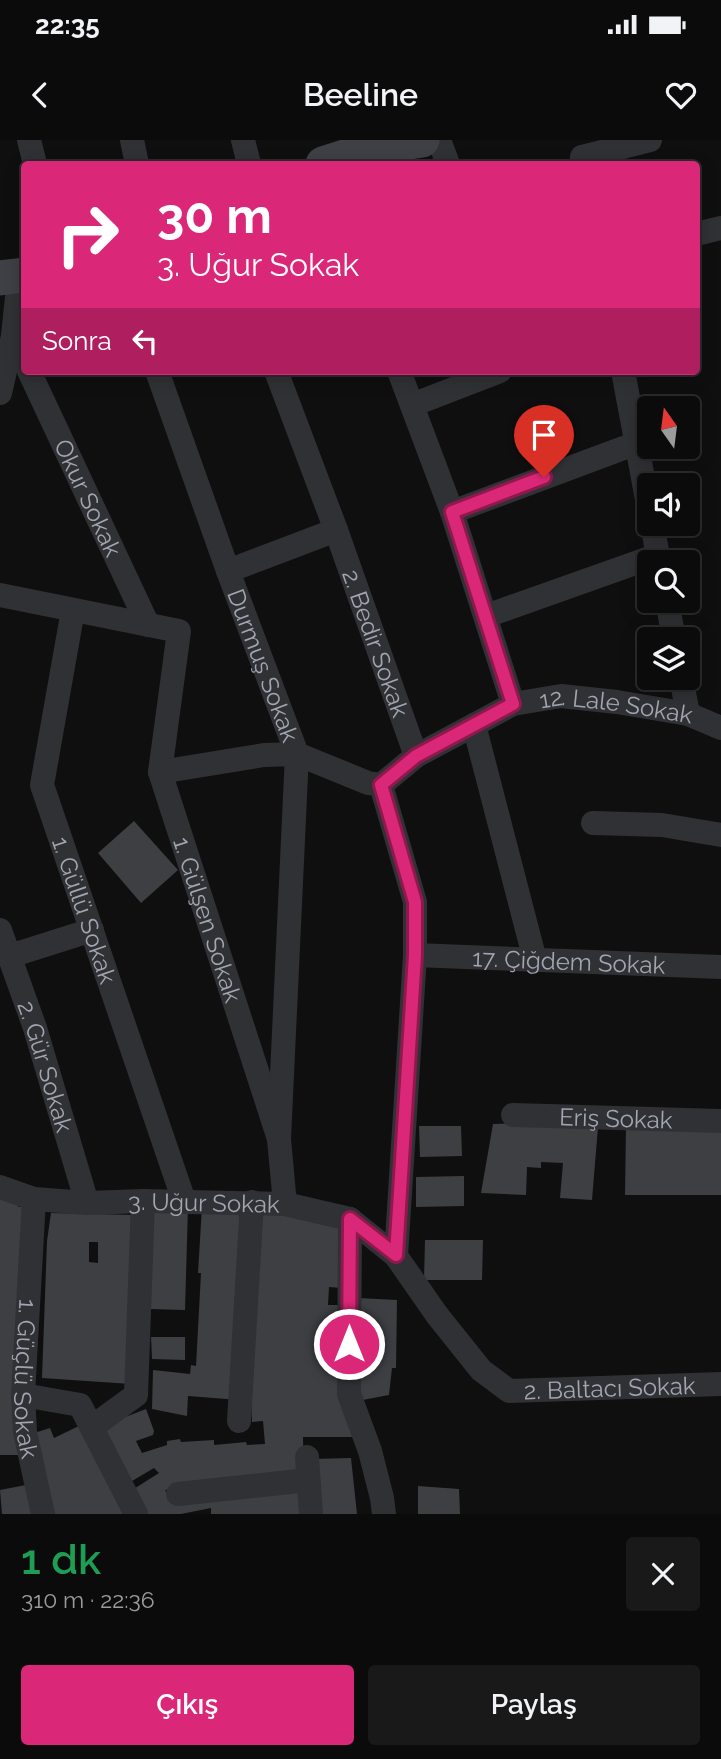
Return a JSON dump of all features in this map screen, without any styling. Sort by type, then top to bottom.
[{"type":"main road","points":[[330,161],[370,144],[422,140]]},
{"type":"street","points":[[29,140],[34,161]]},
{"type":"street","points":[[131,140],[136,161]]},
{"type":"street","points":[[243,140],[247,161]]},
{"type":"street","points":[[439,140],[447,161]]},
{"type":"street","points":[[581,154],[650,140]]},
{"type":"street","points":[[700,233],[721,228]]},
{"type":"street","points":[[0,393],[13,335],[15,277]]},
{"type":"street","points":[[13,335],[21,353]]},
{"type":"street","name":"Okur Sokak","points":[[31,375],[148,625]]},
{"type":"street","name":"Durmuş Sokak","points":[[158,375],[296,754],[279,1139]]},
{"type":"street","name":"2. Bedir Sokak","points":[[278,375],[416,756]]},
{"type":"street","points":[[401,375],[452,512],[513,704]]},
{"type":"street","points":[[412,405],[490,375]]},
{"type":"street","points":[[452,512],[637,443],[624,375]]},
{"type":"street","points":[[228,570],[336,530]]},
{"type":"street","points":[[486,616],[637,565]]},
{"type":"street","points":[[0,595],[148,625]]},
{"type":"street","name":"1. Güllü Sokak","points":[[73,610],[43,785],[184,1201]]},
{"type":"street","name":"1. Gülşen Sokak","points":[[148,625],[178,631],[160,772],[279,1139],[285,1204]]},
{"type":"street","points":[[683,690],[688,714]]},
{"type":"street","name":"12. Lale Sokak","points":[[381,785],[416,756],[513,704],[561,696],[617,702],[688,714],[721,728]]},
{"type":"street","points":[[474,725],[535,960]]},
{"type":"street","points":[[160,772],[264,755],[296,754],[368,783],[381,785],[415,902],[415,955],[396,1255]]},
{"type":"street","points":[[593,823],[662,825],[721,835]]},
{"type":"street","name":"2. Gür Sokak","points":[[0,930],[34,1028],[87,1203]]},
{"type":"street","points":[[10,956],[92,930]]},
{"type":"street","name":"17. Çiğdem Sokak","points":[[415,955],[721,967]]},
{"type":"street","name":"Eriş Sokak","points":[[513,1115],[721,1121]]},
{"type":"street","name":"3. Uğur Sokak","points":[[0,1187],[34,1199],[87,1203],[143,1200],[285,1204],[350,1219],[396,1255]]},
{"type":"street","name":"1. Güçlü Sokak","points":[[34,1199],[23,1395],[24,1432],[43,1514]]},
{"type":"street","points":[[92,1427],[136,1395],[143,1200]]},
{"type":"street","points":[[239,1421],[252,1202]]},
{"type":"street","points":[[350,1219],[349,1394],[370,1451],[383,1498],[384,1514]]},
{"type":"street","name":"2. Baltacı Sokak","points":[[396,1255],[437,1315],[481,1370],[509,1391],[721,1384]]},
{"type":"street","points":[[23,1395],[80,1405],[136,1514]]},
{"type":"street","points":[[178,1494],[308,1468],[311,1514]]},
{"type":"building","points":[[134,821],[178,870],[141,903],[98,853]]},
{"type":"building","points":[[493,1124],[598,1127],[592,1200],[560,1198],[563,1163],[541,1162],[541,1168],[527,1167],[526,1195],[481,1193]]},
{"type":"building","points":[[626,1125],[721,1128],[721,1195],[625,1195]]},
{"type":"building","points":[[419,1126],[461,1126],[462,1156],[420,1157]]},
{"type":"building","points":[[464,1176],[464,1206],[416,1207],[416,1177]]},
{"type":"building","points":[[0,1196],[18,1201],[18,1207],[25,1207],[23,1455],[0,1455]]},
{"type":"building","points":[[151,1206],[188,1207],[185,1310],[150,1309]]},
{"type":"building","points":[[202,1207],[239,1209],[239,1400],[188,1396],[187,1416],[152,1409],[153,1370],[190,1374],[191,1365],[196,1366]]},
{"type":"building","points":[[259,1210],[339,1223],[343,1288],[329,1287],[328,1305],[346,1305],[352,1437],[303,1437],[304,1476],[165,1490],[170,1498],[299,1487],[303,1514],[211,1514],[211,1508],[181,1514],[143,1514],[129,1492],[159,1473],[154,1468],[127,1484],[97,1428],[146,1409],[154,1431],[153,1435],[136,1441],[142,1453],[167,1445],[167,1441],[180,1439],[181,1442],[214,1440],[214,1445],[246,1442],[247,1445],[265,1444],[263,1421],[252,1422],[251,1393]]},
{"type":"building","points":[[51,1213],[135,1215],[131,1384],[42,1378],[47,1241]],"holes":[[[89,1242],[98,1242],[98,1263],[89,1262]]]},
{"type":"building","points":[[425,1240],[483,1240],[482,1280],[424,1280]]},
{"type":"building","points":[[358,1298],[397,1300],[396,1368],[392,1368],[389,1395],[352,1402]]},
{"type":"building","points":[[151,1337],[185,1337],[185,1360],[152,1359]]},
{"type":"building","points":[[85,1423],[130,1514],[55,1514],[28,1435],[50,1428],[54,1438]]},
{"type":"building","points":[[351,1458],[357,1514],[317,1514],[311,1459]]},
{"type":"building","points":[[26,1485],[32,1514],[2,1514],[0,1490]]},
{"type":"building","points":[[418,1486],[459,1489],[460,1514],[418,1514]]},
{"type":"route","points":[[349,1344],[350,1219],[396,1255],[415,955],[415,902],[381,785],[416,756],[513,704],[452,512],[544,477]]}]
